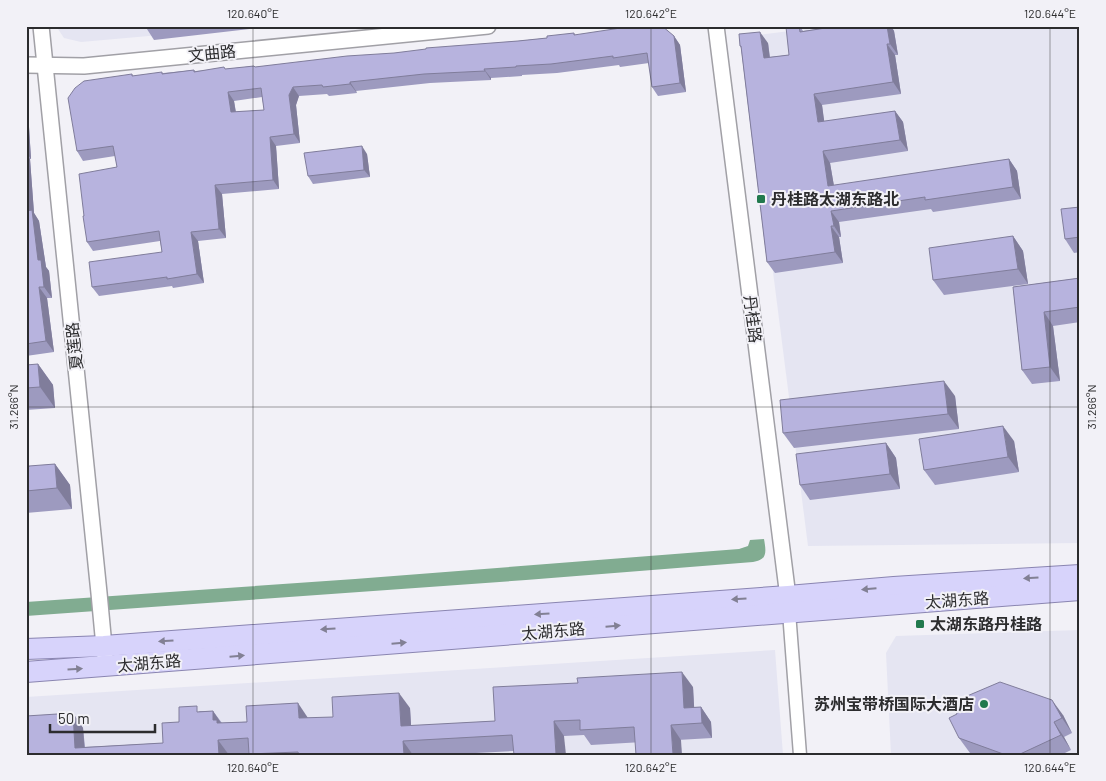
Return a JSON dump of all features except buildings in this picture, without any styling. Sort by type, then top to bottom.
[{"type":"main road","name":"太湖东路","points":[[26,672],[106,667],[788,604],[894,587],[1080,575]]},
{"type":"main road","name":"太湖东路","points":[[26,649],[104,646],[788,604],[1080,590]]},
{"type":"street","name":"夏莲路","points":[[41,26],[106,667]]},
{"type":"street","name":"文曲路","points":[[26,65],[84,66],[488,26]]},
{"type":"street","name":"丹桂路","points":[[718,27],[788,604]]},
{"type":"street","points":[[788,604],[800,755]]},
{"type":"shaded area","points":[[56,26],[262,26],[81,42],[64,38]]},
{"type":"shaded area","points":[[829,26],[1080,26],[1080,543],[808,546],[743,37]]},
{"type":"shaded area","points":[[764,539],[764,557],[753,562],[26,616],[26,602],[739,549],[748,546],[750,540]]},
{"type":"shaded area","name":"苏州宝带桥国际大酒店","points":[[1080,630],[1080,755],[891,755],[886,653],[896,636]]},
{"type":"shaded area","points":[[775,650],[783,755],[26,755],[26,697]]},
{"type":"place","name":"丹桂路太湖东路北","points":[[761,199]]},
{"type":"place","name":"太湖东路丹桂路","points":[[920,624]]},
{"type":"place","name":"苏州宝带桥国际大酒店","points":[[984,704]]}]
